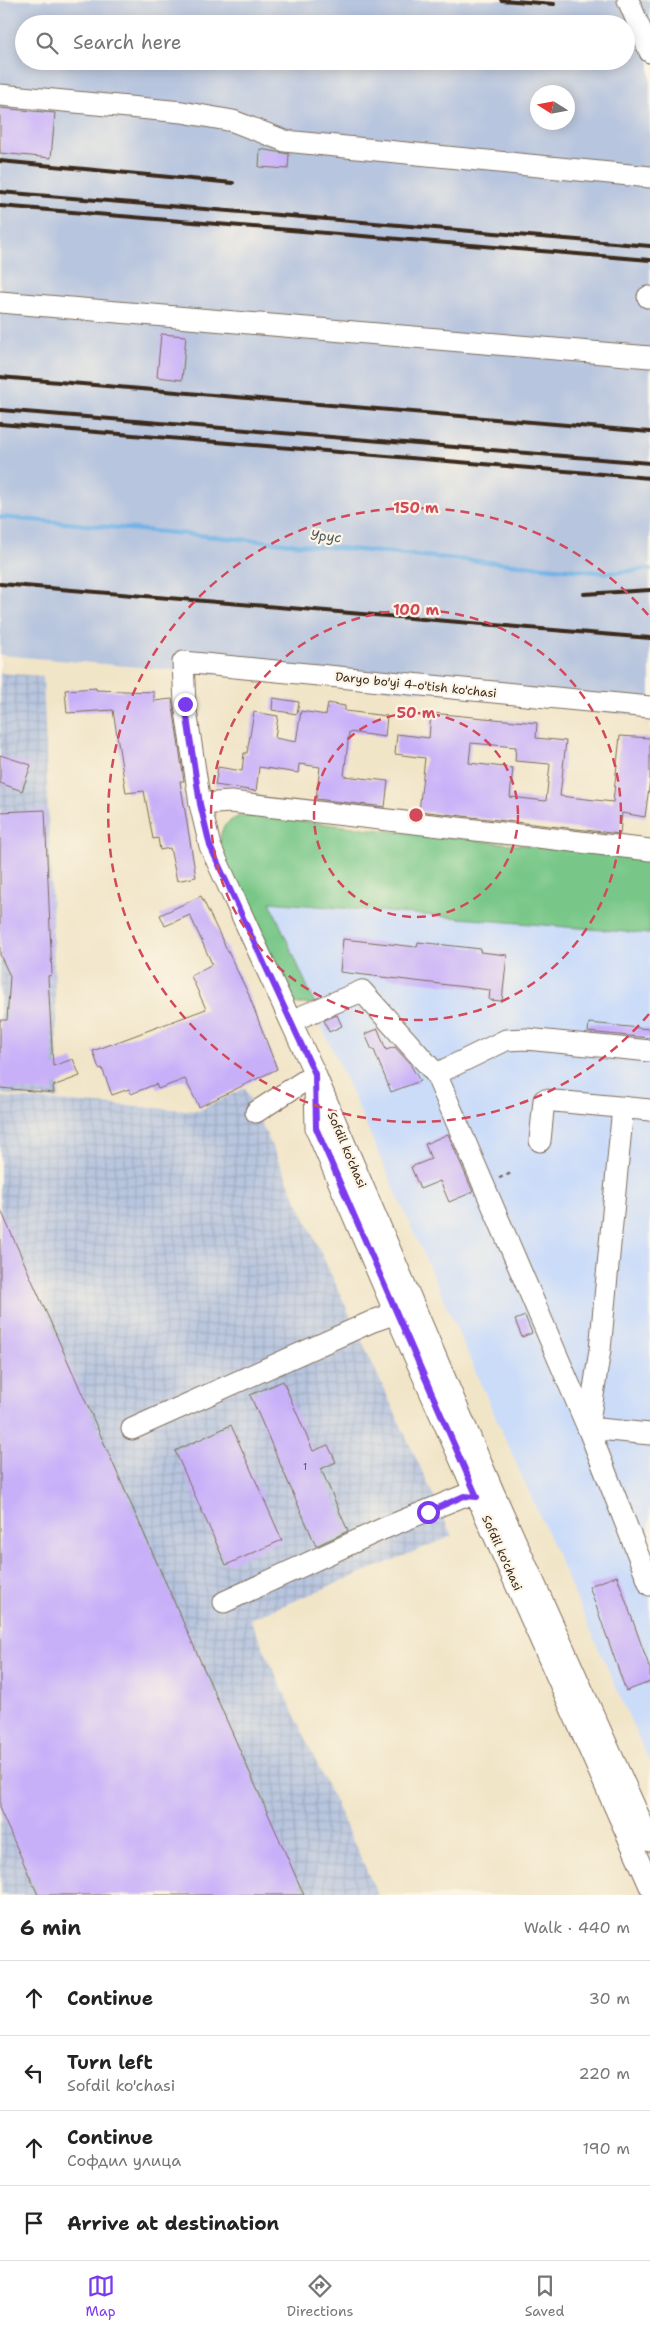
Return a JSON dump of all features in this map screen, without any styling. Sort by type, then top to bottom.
[{"type":"street","points":[[628,0],[634,15]]},
{"type":"street","points":[[635,17],[650,52]]},
{"type":"street","points":[[0,95],[182,112],[233,121],[285,141],[650,177]]},
{"type":"street","points":[[0,302],[650,357]]},
{"type":"street","name":"Daryo bo'yi 4-o'tish ko'chasi","points":[[183,662],[650,707]]},
{"type":"street","name":"Sofdil ko'chasi","points":[[183,662],[185,704],[200,804],[210,846],[315,1074],[404,1311],[485,1494],[650,1886]]},
{"type":"street","points":[[200,804],[230,802],[650,850]]},
{"type":"street","points":[[291,1021],[362,991],[436,1074],[588,1428],[643,1544],[650,1585]]},
{"type":"street","points":[[436,1074],[506,1040],[526,1038],[650,1051]]},
{"type":"street","points":[[256,1112],[315,1074]]},
{"type":"street","points":[[540,1141],[544,1100],[650,1110]]},
{"type":"street","points":[[588,1428],[600,1350],[623,1108]]},
{"type":"street","points":[[132,1429],[373,1321],[404,1311]]},
{"type":"street","points":[[588,1428],[650,1434]]},
{"type":"street","points":[[224,1602],[380,1530],[464,1496],[485,1494]]},
{"type":"street","name":"Sofdil ko'chasi","points":[[485,1494],[650,1841]]},
{"type":"shaded area","points":[[0,0],[650,0],[650,717],[462,695],[0,655]]},
{"type":"shaded area","points":[[0,673],[43,676],[59,1099],[0,1094]]},
{"type":"shaded area","points":[[264,896],[650,929],[650,1764]]},
{"type":"shaded area","points":[[245,1088],[452,1536],[250,1619],[378,1895],[0,1895],[0,1097],[198,1111]]},
{"type":"green space","points":[[242,815],[650,859],[650,934],[270,902],[315,1004],[290,1004],[219,849],[222,831],[226,824]]},
{"type":"building","points":[[0,108],[55,113],[51,158],[0,153]]},
{"type":"building","points":[[260,149],[289,154],[288,169],[259,167]]},
{"type":"building","points":[[161,334],[186,336],[182,380],[157,377]]},
{"type":"building","points":[[96,688],[96,690],[154,692],[154,701],[172,699],[184,781],[180,781],[196,877],[177,881],[170,848],[160,850],[158,838],[153,839],[144,791],[126,793],[113,710],[67,713],[65,690]]},
{"type":"building","points":[[273,698],[299,702],[297,714],[272,710]]},
{"type":"building","points":[[328,703],[345,706],[345,711],[387,716],[385,737],[349,732],[344,776],[388,781],[385,807],[316,799],[320,767],[299,764],[298,773],[259,767],[256,791],[215,785],[218,767],[242,771],[244,753],[247,753],[254,712],[278,716],[275,738],[296,742],[301,711],[326,715]]},
{"type":"building","points":[[431,713],[537,723],[536,738],[566,741],[560,796],[613,802],[620,736],[650,738],[650,780],[645,817],[622,813],[620,834],[419,811],[425,758],[395,754],[397,734],[429,738]],"holes":[[[471,743],[516,747],[515,761],[550,764],[546,801],[510,797],[513,768],[469,763]]]},
{"type":"building","points":[[0,755],[31,765],[22,791],[0,783]]},
{"type":"building","points":[[45,810],[52,975],[48,976],[53,1066],[73,1059],[80,1076],[53,1086],[54,1093],[0,1088],[0,1020],[7,1020],[10,976],[0,955],[0,812]]},
{"type":"building","points":[[201,896],[248,993],[277,1069],[199,1107],[185,1079],[158,1089],[156,1084],[131,1094],[129,1089],[112,1095],[102,1068],[99,1069],[93,1051],[206,1009],[191,976],[212,964],[190,915],[165,926],[160,915]]},
{"type":"building","points":[[343,939],[417,947],[418,942],[481,949],[480,952],[507,955],[502,1001],[489,1000],[490,990],[340,972]]},
{"type":"building","points":[[337,1015],[342,1026],[329,1032],[324,1020]]},
{"type":"building","points":[[589,1023],[650,1029],[650,1038],[588,1032]]},
{"type":"building","points":[[378,1029],[386,1050],[395,1047],[410,1064],[420,1081],[391,1092],[374,1050],[372,1050],[365,1034]]},
{"type":"building","points":[[448,1134],[473,1192],[449,1202],[440,1181],[420,1189],[411,1167],[431,1159],[425,1144]]},
{"type":"building","points":[[0,1208],[304,1895],[38,1895],[0,1810]]},
{"type":"building","points":[[525,1316],[532,1333],[522,1337],[515,1320]]},
{"type":"building","points":[[283,1381],[313,1451],[328,1445],[336,1462],[321,1469],[348,1531],[316,1546],[250,1395]]},
{"type":"building","points":[[231,1425],[282,1540],[226,1565],[175,1451]]},
{"type":"building","points":[[617,1576],[650,1669],[650,1682],[626,1691],[589,1586]]},
{"type":"waterway","name":"Урус","points":[[0,517],[609,573],[650,569]]},
{"type":"railway","points":[[501,0],[554,4]]},
{"type":"railway","points":[[0,161],[233,183]]},
{"type":"railway","points":[[0,192],[650,246]]},
{"type":"railway","points":[[0,206],[650,260]]},
{"type":"railway","points":[[0,377],[650,432]]},
{"type":"railway","points":[[0,410],[650,463]]},
{"type":"railway","points":[[0,424],[650,478]]},
{"type":"railway","points":[[0,584],[650,638]]},
{"type":"railway","points":[[584,594],[650,590]]},
{"type":"route","points":[[185,704],[200,804],[210,846],[315,1074],[316,1128],[477,1497],[464,1496],[428,1512]]}]
